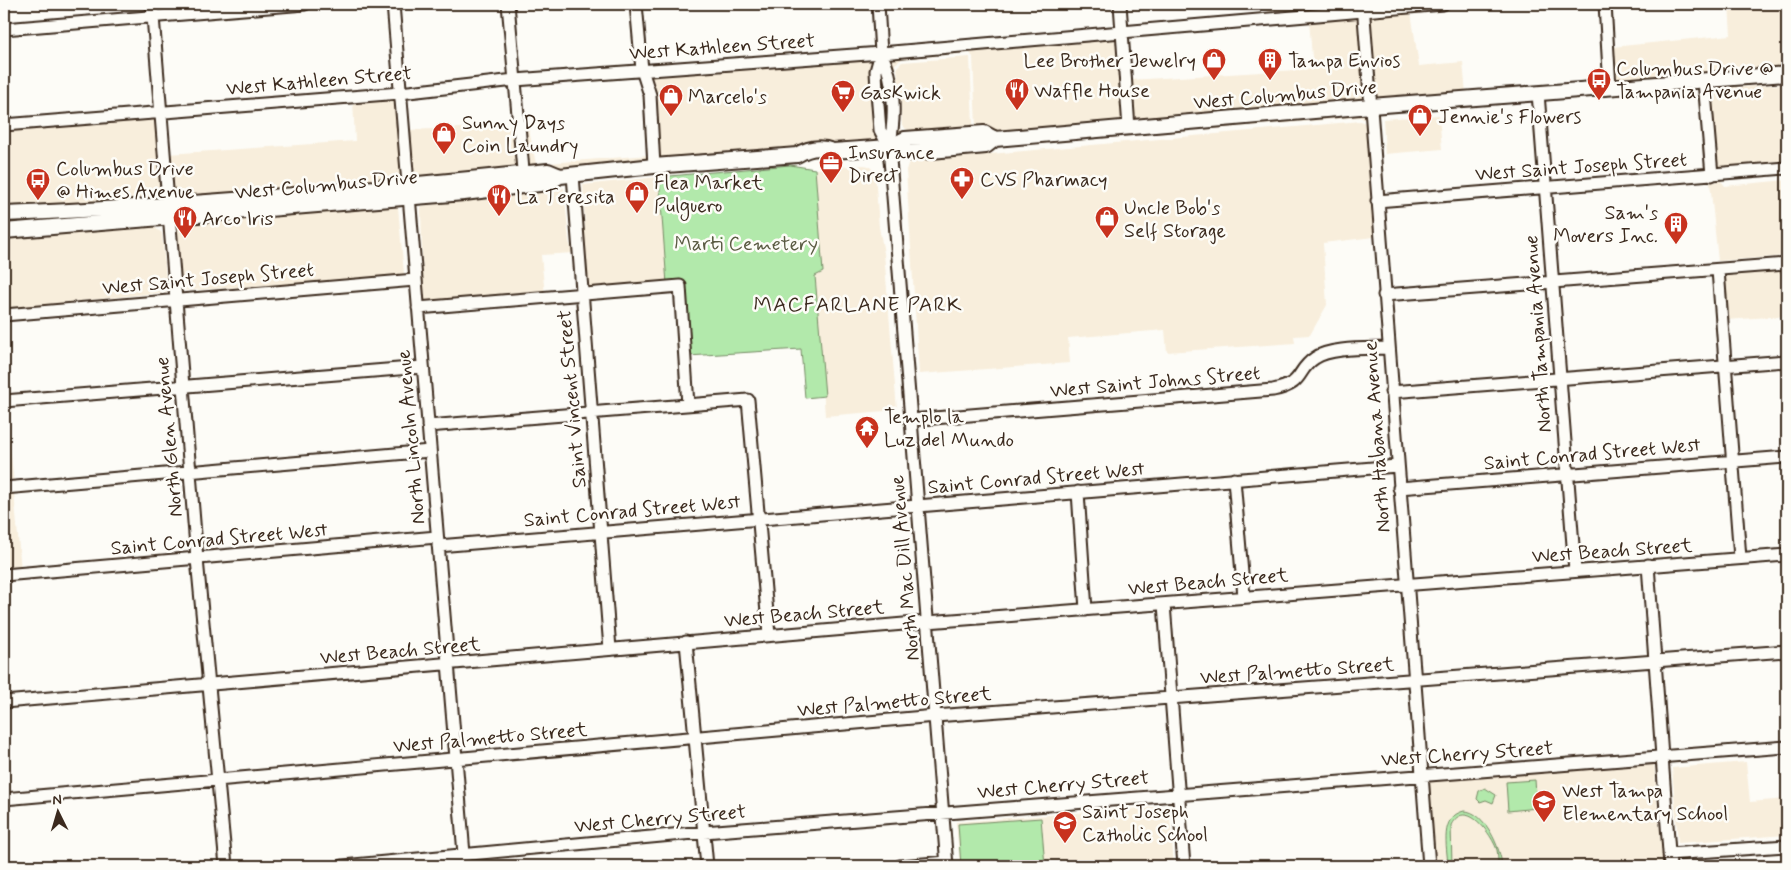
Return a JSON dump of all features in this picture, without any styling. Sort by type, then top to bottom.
[{"type":"main road","name":"West Columbus Drive","points":[[4,231],[168,211],[408,192],[524,179],[548,182],[567,175],[797,155],[806,149],[824,148],[833,151],[889,147],[909,153],[986,146],[995,139],[1371,106],[1787,74]]},
{"type":"main road","name":"West Columbus Drive","points":[[4,214],[168,211]]},
{"type":"street","name":"North Glen Avenue","points":[[152,4],[197,559],[226,866]]},
{"type":"street","points":[[4,29],[305,4]]},
{"type":"street","name":"North Lincoln Avenue","points":[[393,4],[464,860]]},
{"type":"street","points":[[508,4],[524,179]]},
{"type":"street","points":[[636,4],[642,70],[650,95],[654,166]]},
{"type":"street","name":"North Mac Dill Avenue","points":[[878,4],[881,53],[876,71],[879,120],[880,130],[889,147],[947,864]]},
{"type":"street","points":[[1120,4],[1129,128]]},
{"type":"street","name":"West Kathleen Street","points":[[4,126],[400,93],[515,80],[1122,33],[1364,7],[1444,4]]},
{"type":"street","points":[[1605,4],[1610,88]]},
{"type":"street","name":"North Habana Avenue","points":[[1364,7],[1391,392],[1428,866]]},
{"type":"street","points":[[1704,80],[1712,175]]},
{"type":"street","name":"North Tampania Avenue","points":[[1538,94],[1575,571]]},
{"type":"street","name":"West Saint Joseph Street","points":[[1377,201],[1787,168]]},
{"type":"street","name":"Saint Vincent Street","points":[[567,175],[592,413],[610,649]]},
{"type":"street","points":[[1384,295],[1787,264]]},
{"type":"street","points":[[1718,270],[1727,365],[1740,558]]},
{"type":"street","name":"West Saint Joseph Street","points":[[4,314],[415,280]]},
{"type":"street","points":[[418,308],[680,286],[688,405]]},
{"type":"street","name":"West Saint Johns Street","points":[[910,420],[1273,390],[1287,387],[1297,381],[1309,363],[1321,354],[1388,348]]},
{"type":"street","points":[[1391,392],[1787,361]]},
{"type":"street","points":[[4,401],[423,367]]},
{"type":"street","points":[[428,426],[748,400],[769,635]]},
{"type":"street","points":[[4,488],[430,451]]},
{"type":"street","name":"Saint Conrad Street West","points":[[1399,488],[1787,457]]},
{"type":"street","name":"Saint Conrad Street West","points":[[4,575],[197,559],[601,532],[1397,466]]},
{"type":"street","points":[[1234,479],[1244,597]]},
{"type":"street","points":[[1078,492],[1086,610]]},
{"type":"street","name":"West Beach Street","points":[[4,702],[209,686],[769,635],[1787,555]]},
{"type":"street","points":[[1648,565],[1670,866]]},
{"type":"street","points":[[1164,604],[1184,866]]},
{"type":"street","points":[[686,642],[707,866]]},
{"type":"street","name":"West Palmetto Street","points":[[4,799],[935,716],[1787,651]]},
{"type":"street","name":"West Cherry Street","points":[[343,866],[464,860],[704,832],[1787,747]]},
{"type":"street","points":[[1669,854],[1787,846]]},
{"type":"street","points":[[900,866],[947,864]]},
{"type":"shaded area","points":[[1267,4],[1359,4],[1359,6],[1268,15]]},
{"type":"shaded area","points":[[1729,4],[1787,4],[1787,69],[1614,83],[1612,47],[1731,35]]},
{"type":"shaded area","points":[[1411,12],[1419,66],[1463,62],[1466,94],[1374,101],[1368,15]]},
{"type":"shaded area","points":[[1360,15],[1366,102],[1133,123],[1130,80],[1313,69],[1309,20]]},
{"type":"shaded area","points":[[1118,38],[1125,124],[997,134],[976,127],[973,57],[970,53],[902,59],[895,64],[898,125],[903,132],[909,134],[895,139],[898,127],[894,69],[888,57]]},
{"type":"shaded area","points":[[970,57],[973,125],[910,131],[906,129],[902,125],[897,67],[902,62]]},
{"type":"shaded area","points":[[875,58],[882,143],[658,161],[649,77]]},
{"type":"shaded area","points":[[1787,84],[1787,160],[1717,168],[1710,89]]},
{"type":"shaded area","points":[[396,98],[403,187],[172,207],[168,154],[355,141],[353,101]]},
{"type":"shaded area","points":[[1367,111],[1367,121],[1360,117],[990,148],[996,144]]},
{"type":"shaded area","points":[[1439,115],[1442,149],[1385,154],[1383,119]]},
{"type":"shaded area","points":[[157,117],[163,207],[4,218],[4,130]]},
{"type":"shaded area","points":[[1361,121],[1365,123],[1374,237],[1323,243],[1327,305],[1310,335],[1294,336],[1295,343],[1167,352],[1165,330],[1068,338],[1070,363],[919,374],[906,170],[908,164],[912,161]]},
{"type":"shaded area","points":[[528,125],[536,164],[650,155],[650,162],[527,175],[523,126]]},
{"type":"shaded area","points":[[515,126],[518,176],[412,186],[407,130]]},
{"type":"shaded area","points":[[869,166],[875,172],[879,227],[884,253],[897,410],[825,416],[815,276],[823,272],[815,169]]},
{"type":"shaded area","points":[[659,177],[667,284],[588,291],[585,287],[581,237],[585,227],[583,185]]},
{"type":"shaded area","points":[[1787,180],[1787,256],[1718,261],[1710,182],[1721,181],[1725,186]]},
{"type":"shaded area","points":[[564,188],[569,242],[573,253],[541,255],[545,295],[427,303],[423,301],[421,206]]},
{"type":"shaded area","points":[[398,207],[404,274],[397,277],[178,291],[174,227],[177,225]]},
{"type":"shaded area","points":[[154,227],[162,233],[167,292],[4,309],[4,239]]},
{"type":"shaded area","points":[[1787,269],[1787,325],[1785,325],[1784,316],[1726,320],[1724,281],[1727,274]]},
{"type":"shaded area","points":[[4,405],[6,405],[14,484],[4,484]]},
{"type":"shaded area","points":[[14,492],[21,570],[4,571],[4,493]]},
{"type":"shaded area","name":"West Tampa Elementary School","points":[[1654,762],[1663,866],[1433,866],[1426,781]]},
{"type":"shaded area","points":[[1746,762],[1750,802],[1787,799],[1787,835],[1678,843],[1672,768]]},
{"type":"shaded area","name":"Saint Joseph Catholic School","points":[[1169,806],[1174,866],[960,866],[956,822]]},
{"type":"green space","name":"Marti Cemetery","points":[[790,165],[815,169],[823,272],[815,276],[825,396],[805,398],[801,349],[688,356],[682,283],[667,284],[659,177]]},
{"type":"green space","points":[[1535,780],[1537,808],[1508,811],[1506,782]]},
{"type":"green space","points":[[1485,788],[1496,795],[1493,803],[1486,800],[1480,802],[1477,799],[1479,791]]},
{"type":"green space","points":[[1464,811],[1479,817],[1485,824],[1499,850],[1502,866],[1498,866],[1497,850],[1490,836],[1478,821],[1464,815],[1457,817],[1451,825],[1452,866],[1448,866],[1446,833],[1448,826],[1456,814]]},
{"type":"green space","points":[[1041,818],[1045,866],[961,866],[958,824]]},
{"type":"place","name":"Lee Brother Jewelry","points":[[1214,81]]},
{"type":"place","name":"Tampa Envios","points":[[1270,81]]},
{"type":"place","name":"Columbus Drive @ Tampania Avenue","points":[[1599,101]]},
{"type":"place","name":"Waffle House","points":[[1017,111]]},
{"type":"place","name":"GasKwick","points":[[843,113]]},
{"type":"place","name":"Marcelo's","points":[[671,117]]},
{"type":"place","name":"Jennie's Flowers","points":[[1420,137]]},
{"type":"place","name":"Sunny Days Coin Laundry","points":[[444,155]]},
{"type":"place","name":"Insurance Direct","points":[[831,184]]},
{"type":"place","name":"CVS Pharmacy","points":[[962,200]]},
{"type":"place","name":"Columbus Drive @ Himes Avenue","points":[[38,201]]},
{"type":"place","name":"Flea Market Pulguero","points":[[637,214]]},
{"type":"place","name":"La Teresita","points":[[499,217]]},
{"type":"place","name":"Arco Iris","points":[[185,239]]},
{"type":"place","name":"Uncle Bob's Self Storage","points":[[1107,239]]},
{"type":"place","name":"Sam's Movers Inc.","points":[[1676,245]]},
{"type":"place","name":"Templo la Luz del Mundo","points":[[867,449]]},
{"type":"place","name":"West Tampa Elementary School","points":[[1544,823]]},
{"type":"place","name":"Saint Joseph Catholic School","points":[[1065,844]]},
{"type":"district","name":"MACFARLANE PARK","points":[[858,304]]}]
